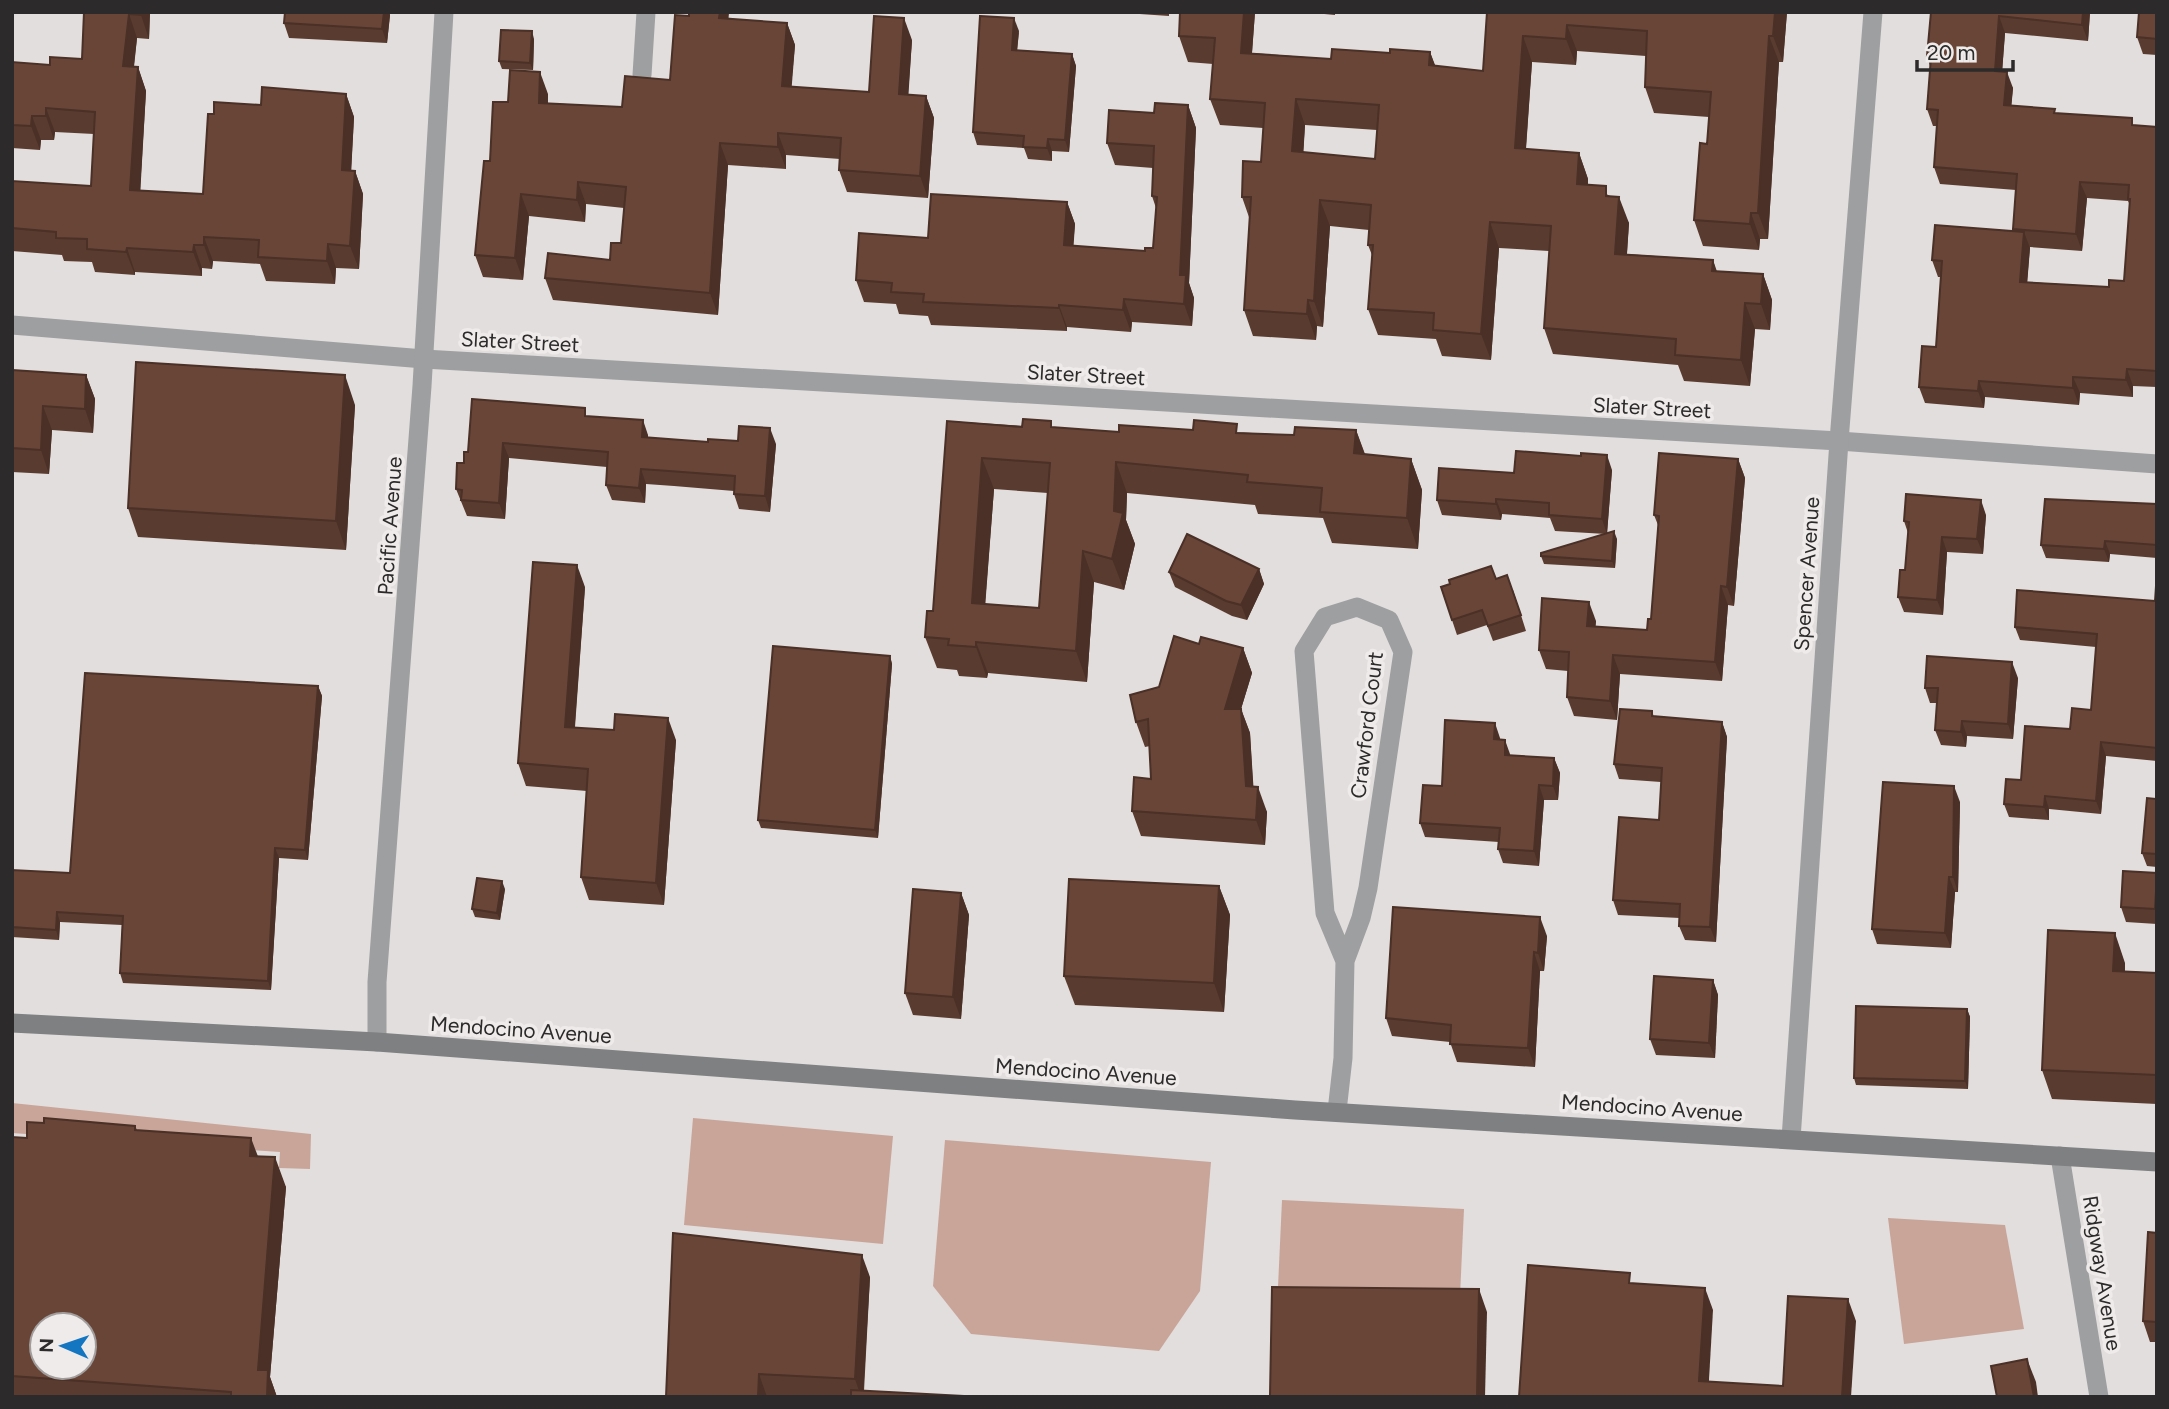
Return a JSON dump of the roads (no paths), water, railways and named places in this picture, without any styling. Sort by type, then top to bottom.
[{"type":"main road","name":"Mendocino Avenue","points":[[12,1023],[377,1042],[780,1070],[929,1084],[2157,1162]]},
{"type":"street","name":"Pacific Avenue","points":[[377,1042],[377,982],[424,359],[444,12]]},
{"type":"street","points":[[642,75],[646,12]]},
{"type":"street","name":"Spencer Avenue","points":[[1791,1139],[1839,441],[1873,12]]},
{"type":"street","name":"Slater Street","points":[[12,325],[424,359],[1839,441],[2157,464]]},
{"type":"street","name":"Crawford Court","points":[[1337,1111],[1343,1058],[1345,961],[1362,918],[1368,888],[1403,652],[1390,620],[1357,607],[1325,617],[1304,651],[1325,913],[1345,961]]},
{"type":"street","name":"Ridgway Avenue","points":[[2060,1156],[2099,1397]]}]
